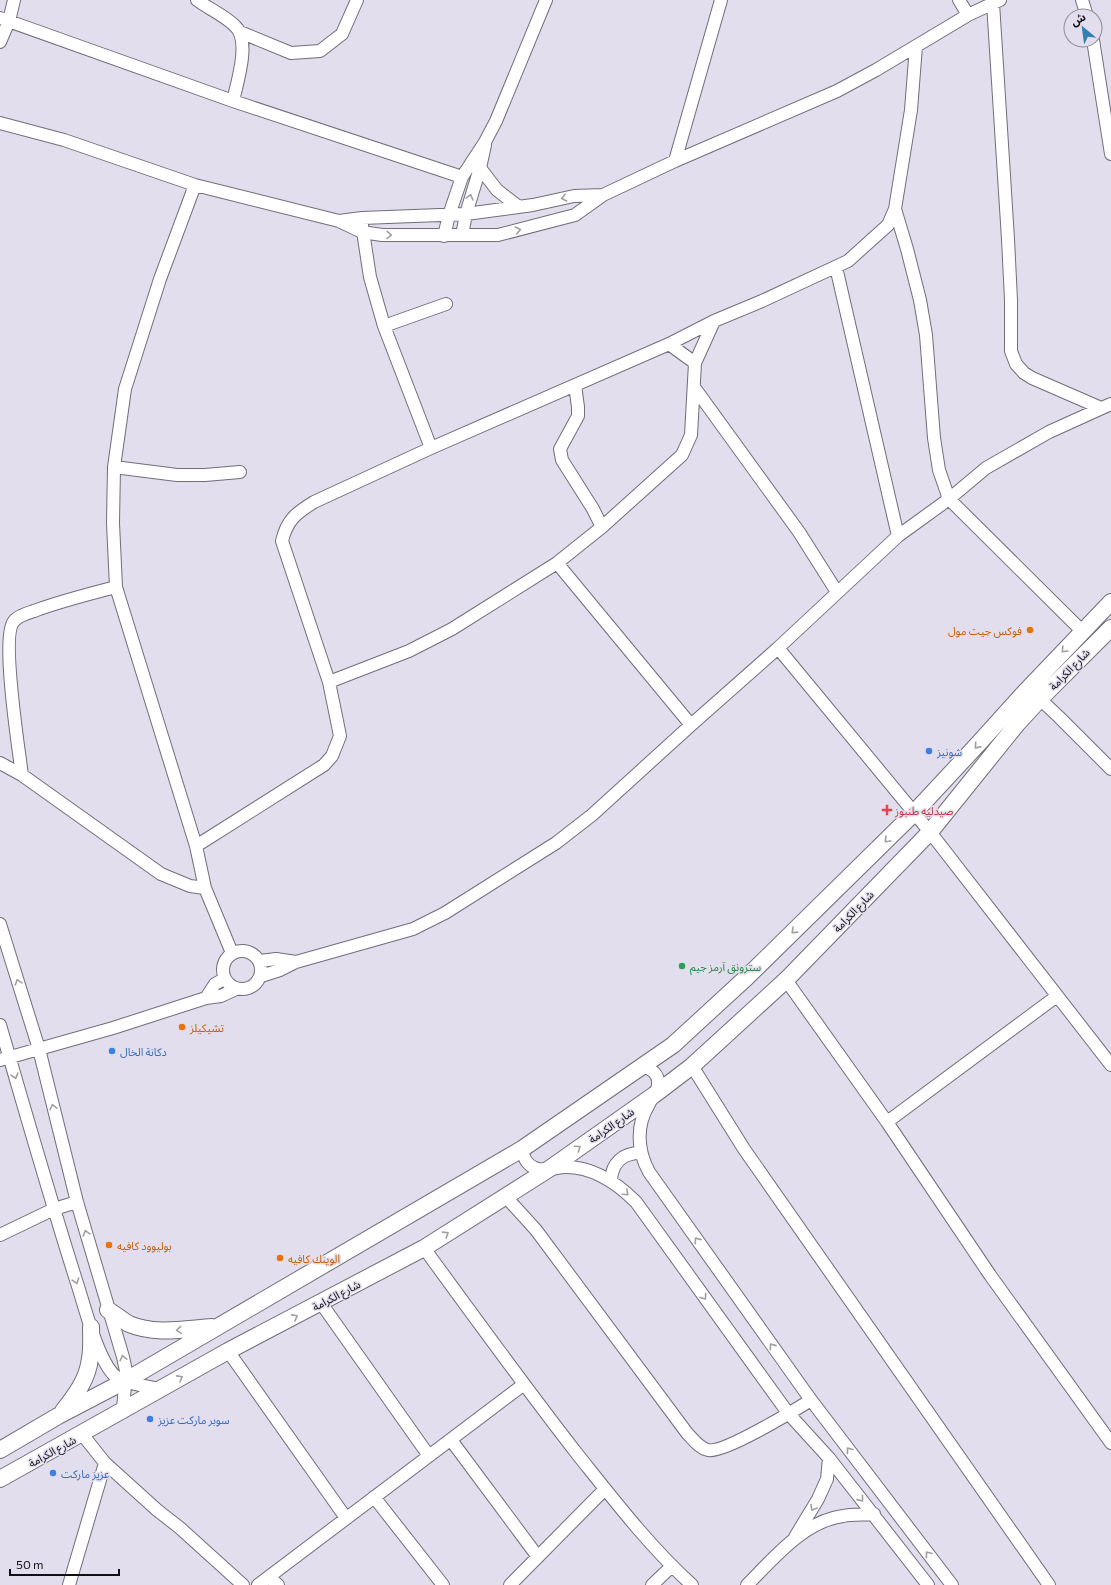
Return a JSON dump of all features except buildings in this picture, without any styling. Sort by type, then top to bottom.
[{"type":"street","points":[[0,42],[4,20],[14,0]]},
{"type":"street","points":[[197,0],[223,16],[237,27],[240,32],[242,41],[242,57],[233,101]]},
{"type":"street","points":[[240,32],[291,53],[320,51],[342,34],[358,0]]},
{"type":"street","points":[[444,236],[449,215],[462,177],[485,142],[496,121],[546,0]]},
{"type":"street","points":[[676,161],[721,0]]},
{"type":"street","points":[[959,0],[968,15]]},
{"type":"street","points":[[0,124],[64,140],[195,185],[339,220],[362,232],[382,235],[498,235],[575,215],[603,195],[676,161],[838,91],[968,15],[997,2],[1011,300],[1011,351],[1016,364],[1028,376],[1106,406]]},
{"type":"street","points":[[4,20],[233,101],[462,177]]},
{"type":"street","points":[[196,846],[324,765],[332,756],[340,736],[329,682],[282,541],[285,529],[291,520],[300,511],[314,502],[431,448],[670,344],[714,321],[848,261],[888,225],[895,209],[911,110],[916,46]]},
{"type":"street","points":[[1094,48],[1111,154]]},
{"type":"street","points":[[462,235],[466,214],[480,168],[485,142]]},
{"type":"street","points":[[480,168],[497,190],[519,207]]},
{"type":"street","points":[[195,185],[160,279],[128,381],[114,467],[113,523],[116,587],[196,846],[205,888],[232,954]]},
{"type":"street","points":[[339,220],[466,214],[519,207],[574,196],[603,195]]},
{"type":"street","points":[[895,209],[907,248],[920,300],[926,335],[934,438],[939,470],[948,499],[1082,631]]},
{"type":"street","points":[[362,218],[362,232],[370,277],[384,326],[431,448]]},
{"type":"street","points":[[836,267],[898,536]]},
{"type":"street","points":[[384,326],[446,304]]},
{"type":"street","points":[[329,682],[409,651],[452,629],[557,563],[602,527],[682,455],[691,435],[695,363],[714,321]]},
{"type":"street","points":[[670,344],[695,363]]},
{"type":"street","points":[[575,385],[578,416],[560,449],[562,460],[594,509],[602,527]]},
{"type":"street","points":[[694,387],[799,532],[837,592]]},
{"type":"street","points":[[261,976],[280,970],[296,962],[413,929],[445,913],[556,843],[592,815],[778,648],[898,536],[948,499],[986,468],[1049,432],[1106,406]]},
{"type":"street","points":[[114,467],[177,475],[205,475],[240,472]]},
{"type":"street","points":[[557,563],[691,725]]},
{"type":"street","points":[[22,775],[10,670],[9,641],[11,625],[14,620],[20,616],[47,606],[116,587]]},
{"type":"street","name":"شارع الكرامة","points":[[0,1450],[58,1416],[125,1381],[522,1149],[644,1067],[673,1045],[747,977],[913,814],[1024,692],[1111,602]]},
{"type":"street","name":"شارع الكرامة","points":[[0,1480],[160,1389],[424,1248],[549,1169],[654,1095],[692,1066],[786,980],[930,832],[1017,724],[1111,628]]},
{"type":"street","points":[[778,648],[913,814],[930,832],[1111,1065]]},
{"type":"street","points":[[1040,699],[1111,769]]},
{"type":"street","points":[[0,763],[22,775],[161,874],[190,886],[205,888]]},
{"type":"street","points":[[0,924],[39,1049],[76,1202],[123,1357],[126,1371],[123,1410]]},
{"type":"street","points":[[239,950],[247,951],[255,955],[260,961],[262,969],[261,976],[257,983],[251,988],[243,990],[236,989],[229,985],[224,979],[222,972],[226,958],[239,950]]},
{"type":"street","points":[[260,961],[276,959],[296,962]]},
{"type":"street","points":[[206,998],[215,984],[224,979]]},
{"type":"street","points":[[786,980],[887,1122],[990,1275],[1111,1443]]},
{"type":"street","points":[[5,1060],[113,1028],[206,998],[221,996],[236,989]]},
{"type":"street","points":[[887,1122],[1057,996]]},
{"type":"street","points":[[0,1025],[5,1060],[91,1327],[109,1369],[115,1376],[125,1381],[160,1389]]},
{"type":"street","points":[[692,1066],[744,1149],[1049,1585]]},
{"type":"street","points":[[644,1067],[653,1071],[658,1080],[657,1091],[648,1105],[640,1126],[640,1153],[649,1172],[811,1400],[952,1585]]},
{"type":"street","points":[[522,1149],[524,1158],[531,1166],[540,1169],[566,1167],[582,1169],[611,1180],[636,1202],[788,1413],[829,1458],[928,1585]]},
{"type":"street","points":[[611,1180],[613,1167],[622,1158],[634,1153],[640,1153]]},
{"type":"street","points":[[506,1197],[536,1230],[698,1446],[709,1451],[720,1449],[734,1443],[811,1400]]},
{"type":"street","points":[[0,1235],[54,1209],[76,1202]]},
{"type":"street","points":[[424,1248],[523,1385],[605,1489],[672,1566],[692,1585]]},
{"type":"street","points":[[321,1303],[429,1456]]},
{"type":"street","points":[[108,1310],[128,1323],[152,1330],[171,1331],[217,1327]]},
{"type":"street","points":[[58,1416],[76,1394],[87,1373],[90,1359],[91,1327]]},
{"type":"street","points":[[228,1352],[346,1518]]},
{"type":"street","points":[[258,1585],[274,1581],[346,1518],[523,1385]]},
{"type":"street","points":[[82,1434],[105,1464],[157,1510],[180,1528],[243,1585]]},
{"type":"street","points":[[451,1440],[538,1557]]},
{"type":"street","points":[[746,1585],[794,1538],[818,1498],[827,1479],[829,1458]]},
{"type":"street","points":[[69,1585],[105,1464]]},
{"type":"street","points":[[510,1585],[605,1489]]},
{"type":"street","points":[[374,1497],[443,1585]]},
{"type":"street","points":[[794,1538],[821,1523],[842,1516],[874,1514]]},
{"type":"street","points":[[652,1585],[672,1566]]},
{"type":"place","name":"فوكس جيت مول","points":[[1030,630]]},
{"type":"place","name":"شونيز","points":[[929,751]]},
{"type":"place","name":"صيدليه طنبوز","points":[[887,810]]},
{"type":"place","name":"سترونق آرمز جيم","points":[[682,966]]},
{"type":"place","name":"تشيكيلز","points":[[182,1027]]},
{"type":"place","name":"دكانة الخال","points":[[112,1051]]},
{"type":"place","name":"بوليوود كافيه","points":[[109,1245]]},
{"type":"place","name":"الوينك كافيه","points":[[280,1258]]},
{"type":"place","name":"سوبر ماركت عزيز","points":[[150,1419]]},
{"type":"place","name":"عزيز ماركت","points":[[53,1473]]}]
